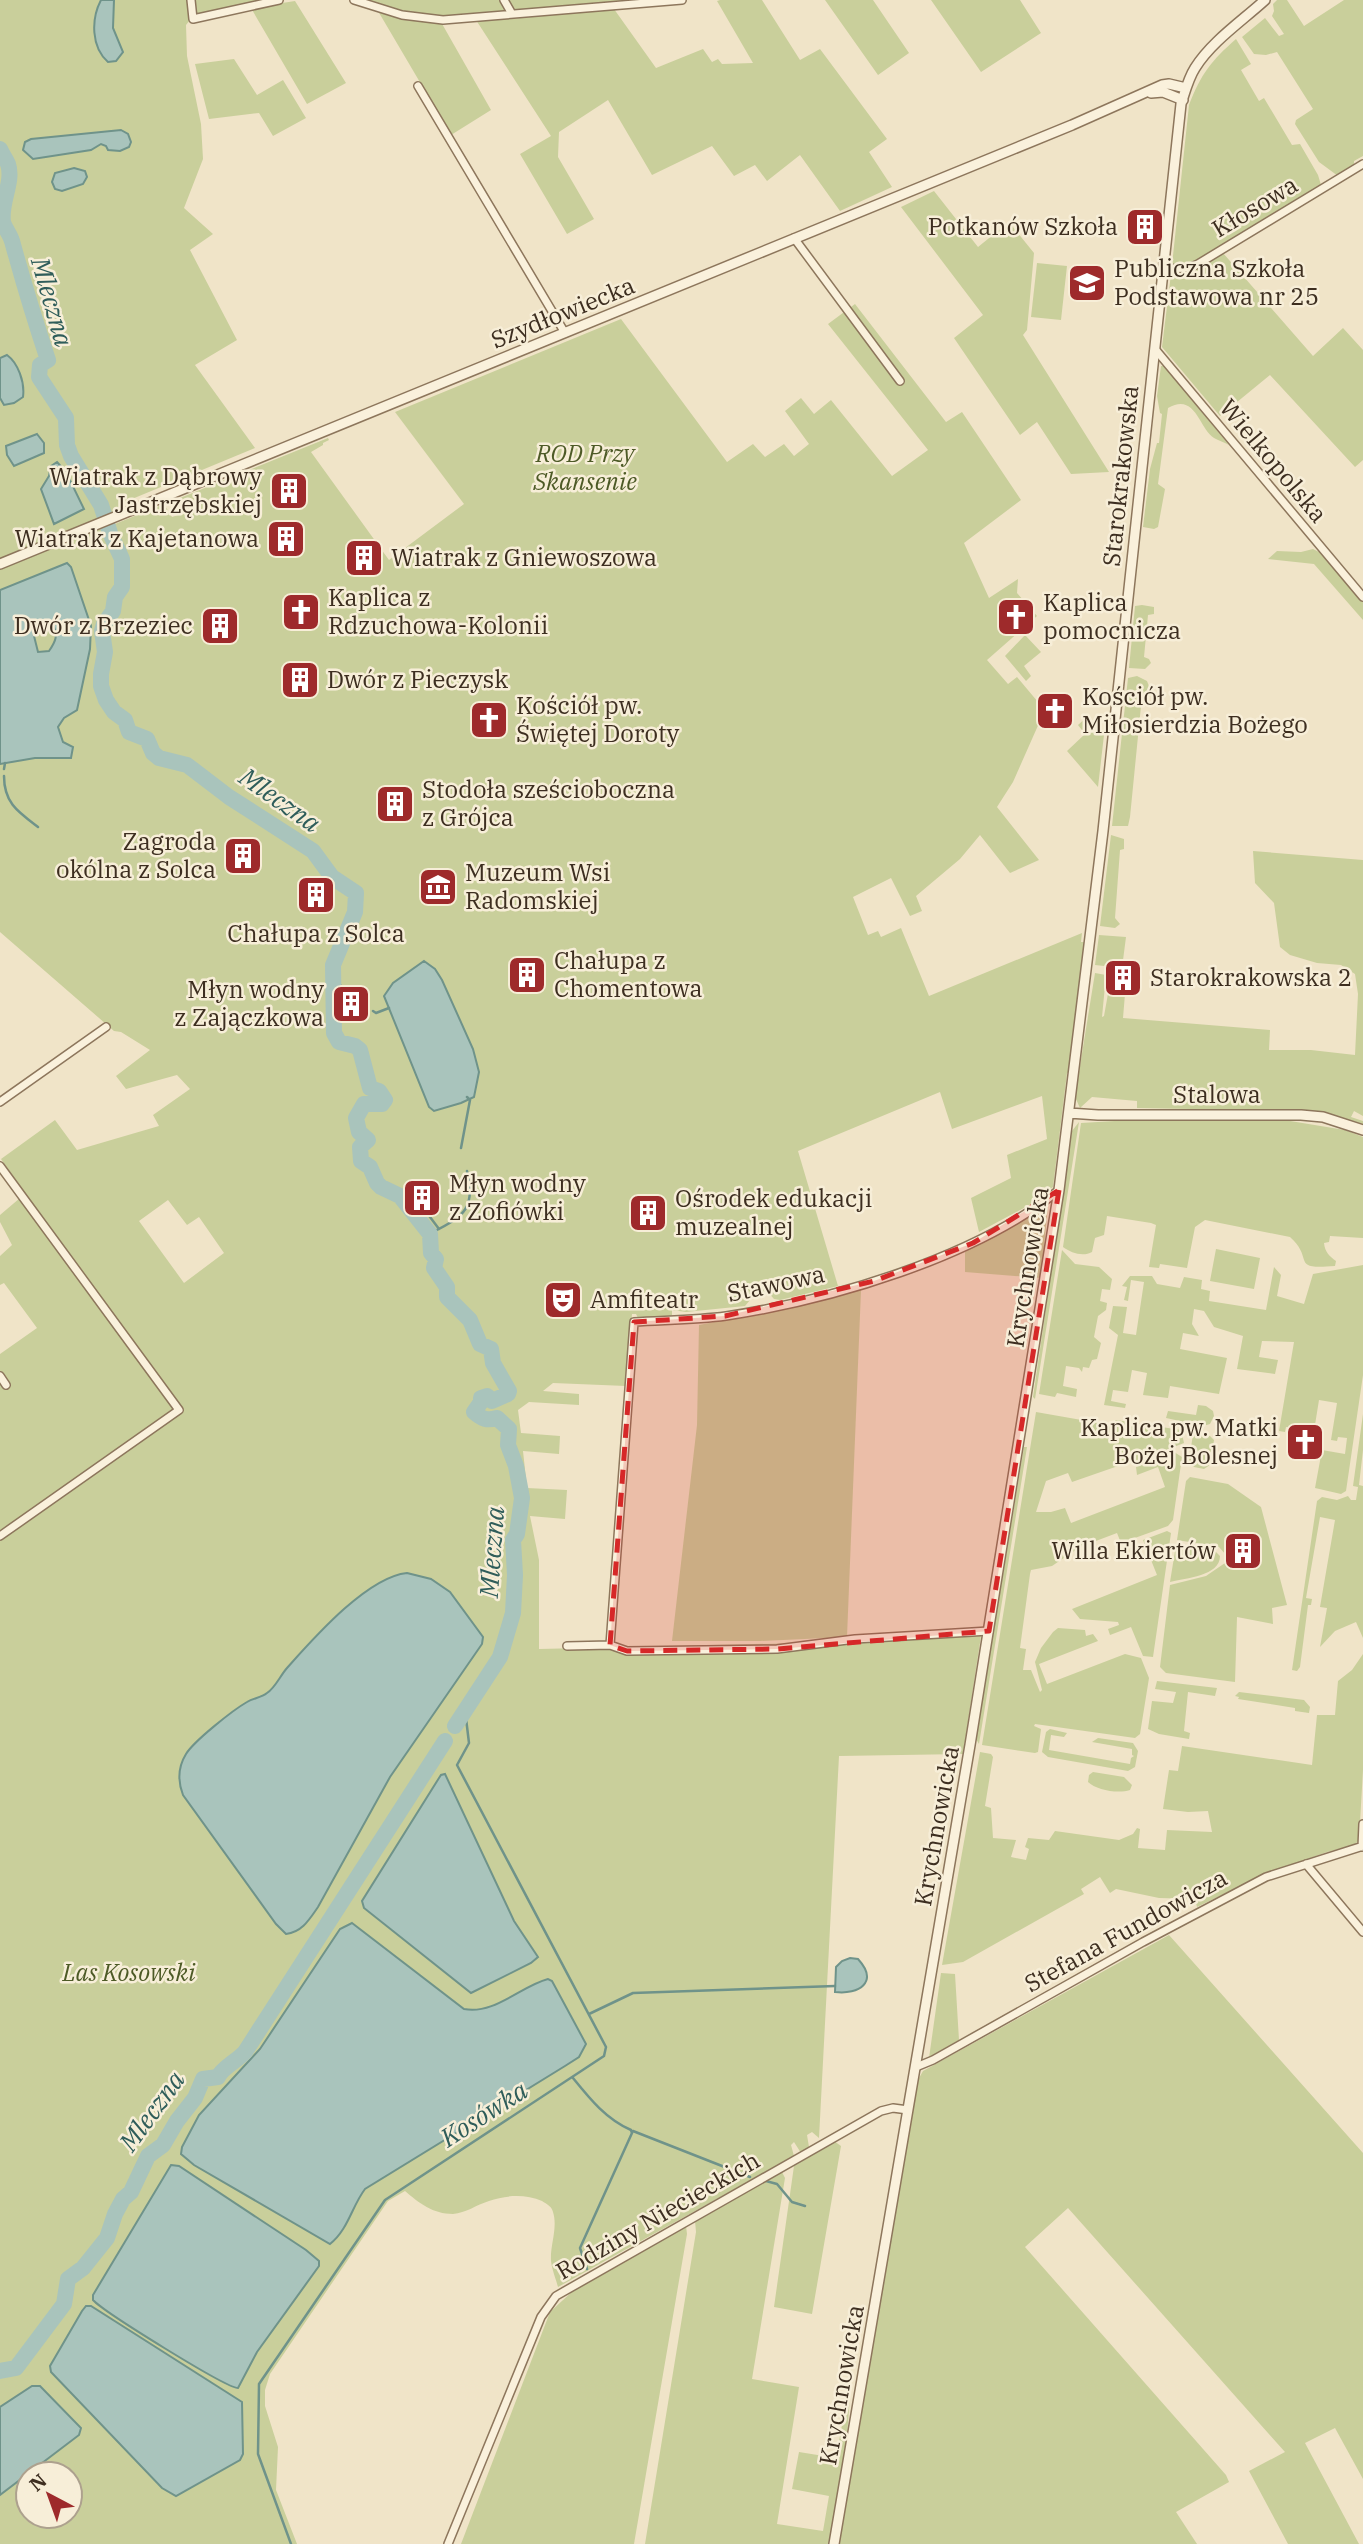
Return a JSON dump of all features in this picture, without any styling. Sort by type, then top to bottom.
[{"type":"street","points":[[191,0],[193,19],[279,0]]},
{"type":"street","points":[[354,0],[402,15],[443,20],[616,2],[682,0]]},
{"type":"street","points":[[504,0],[512,14]]},
{"type":"street","name":"Starokrakowska","points":[[1069,1113],[1103,831],[1183,100],[1188,79],[1203,58],[1265,0]]},
{"type":"street","name":"Szydłowiecka","points":[[0,564],[1165,84],[1186,88]]},
{"type":"street","points":[[418,86],[565,333]]},
{"type":"street","name":"Szydłowiecka","points":[[1141,96],[1163,92],[1183,100]]},
{"type":"street","name":"Kłosowa","points":[[1163,269],[1189,268],[1363,164]]},
{"type":"street","points":[[794,238],[900,381]]},
{"type":"street","name":"Wielkopolska","points":[[1155,349],[1363,597]]},
{"type":"street","points":[[0,1102],[106,1027]]},
{"type":"street","name":"Stalowa","points":[[1069,1113],[1301,1115],[1323,1117],[1363,1130]]},
{"type":"street","name":"Krychnowicka","points":[[834,2544],[989,1631],[1069,1113]]},
{"type":"street","points":[[0,1166],[179,1410],[0,1536]]},
{"type":"street","name":"Stawowa","points":[[610,1645],[635,1322],[725,1316],[874,1281],[951,1254],[1042,1203],[1059,1190]]},
{"type":"street","points":[[0,1376],[6,1385]]},
{"type":"street","points":[[567,1646],[610,1645],[627,1651],[765,1650],[855,1639],[989,1631]]},
{"type":"street","points":[[1362,1847],[1363,1824]]},
{"type":"street","name":"Stefana Fundowicza","points":[[916,2067],[1266,1877],[1362,1847]]},
{"type":"street","points":[[1306,1864],[1363,1933]]},
{"type":"street","name":"Rodziny Niecieckich","points":[[447,2544],[541,2317],[556,2296],[881,2111],[893,2108],[908,2110]]},
{"type":"highlighted area","points":[[1059,1190],[989,1631],[777,1649],[627,1651],[610,1645],[634,1322],[725,1316],[874,1281],[973,1243]]},
{"type":"green space","points":[[0,0],[261,0],[194,15],[186,25],[187,56],[201,124],[203,159],[184,208],[213,234],[190,250],[237,340],[195,365],[255,448],[132,499],[109,515],[114,528],[115,524],[164,504],[172,517],[181,514],[180,498],[328,438],[323,445],[311,452],[389,560],[464,504],[395,412],[621,319],[727,462],[753,444],[765,457],[784,444],[794,456],[809,444],[785,411],[801,398],[814,414],[831,400],[892,476],[928,450],[828,324],[855,304],[946,422],[962,412],[1021,500],[964,543],[989,598],[1018,579],[1017,593],[1037,616],[987,660],[1008,684],[1017,677],[1038,702],[1051,701],[1036,715],[1040,721],[1013,782],[997,807],[1039,860],[1010,873],[980,835],[960,859],[916,896],[922,911],[910,916],[891,878],[853,897],[868,935],[878,931],[881,937],[901,928],[929,996],[1082,933],[1081,942],[1085,942],[1071,1072],[1067,1073],[1053,1187],[1033,1203],[979,1232],[971,1198],[1011,1178],[1007,1155],[1047,1139],[1042,1096],[952,1129],[940,1092],[798,1151],[838,1286],[780,1300],[774,1299],[767,1291],[756,1293],[745,1306],[686,1312],[672,1310],[669,1317],[639,1320],[636,1314],[632,1314],[626,1386],[553,1383],[543,1391],[579,1394],[579,1405],[529,1402],[518,1410],[521,1433],[560,1436],[559,1454],[523,1451],[527,1488],[567,1490],[565,1519],[530,1516],[539,1560],[539,1649],[981,1636],[963,1754],[839,1756],[819,2138],[812,2132],[807,2135],[809,2147],[801,2153],[794,2142],[791,2145],[794,2156],[558,2287],[551,2261],[554,2218],[552,2209],[542,2201],[522,2196],[502,2197],[462,2212],[446,2214],[421,2204],[405,2191],[388,2201],[270,2374],[265,2390],[265,2406],[278,2447],[276,2490],[297,2544],[0,2544],[0,1354],[37,1328],[4,1283],[0,1285],[0,1256],[12,1245],[0,1222],[0,1215],[20,1198],[46,1236],[52,1232],[1,1159],[55,1120],[77,1150],[159,1126],[153,1115],[190,1089],[177,1075],[126,1089],[116,1076],[150,1050],[121,1032],[114,1031],[0,932]],"holes":[[[168,1200],[187,1225],[199,1217],[224,1253],[184,1283],[139,1221]]]},
{"type":"green space","points":[[364,0],[651,0],[438,17],[403,12]]},
{"type":"green space","points":[[762,0],[800,60],[820,49],[887,139],[869,152],[892,187],[840,211],[800,155],[767,181],[755,165],[734,176],[712,146],[652,175],[608,100],[559,132],[558,157],[594,219],[567,234],[520,154],[551,136],[476,20],[614,9],[656,68],[703,49],[712,62],[718,59],[722,64],[753,63],[717,1]]},
{"type":"green space","points":[[825,0],[873,0],[909,53],[878,75]]},
{"type":"green space","points":[[931,0],[1020,0],[1041,33],[981,72]]},
{"type":"green space","points":[[1277,0],[1287,0],[1304,26],[1344,0],[1363,0],[1363,156],[1354,161],[1354,167],[1338,176],[1319,162],[1295,124],[1296,120],[1313,109],[1277,52],[1254,54],[1242,37],[1265,18],[1279,36],[1284,34],[1272,16],[1273,4]]},
{"type":"green space","points":[[295,1],[346,83],[307,104],[251,8]]},
{"type":"green space","points":[[378,11],[426,22],[441,22],[491,110],[451,135]]},
{"type":"green space","points":[[1236,39],[1251,64],[1241,70],[1259,101],[1264,98],[1292,145],[1300,144],[1321,185],[1189,265],[1172,265],[1189,105],[1208,69]]},
{"type":"green space","points":[[234,59],[257,95],[283,80],[306,118],[273,136],[259,113],[209,119],[195,64]]},
{"type":"green space","points":[[934,191],[978,247],[1009,222],[1034,253],[1027,330],[1023,335],[1109,472],[1071,474],[1037,422],[1020,435],[954,338],[983,315],[901,207]]},
{"type":"green space","points":[[1223,253],[1313,356],[1343,328],[1363,350],[1363,460],[1355,467],[1270,375],[1220,416],[1162,347],[1171,274],[1187,274]]},
{"type":"green space","points":[[1037,263],[1067,266],[1061,320],[1031,317]]},
{"type":"green space","points":[[1161,366],[1164,366],[1229,445],[1214,438],[1191,408],[1177,404],[1168,408],[1158,484],[1165,489],[1158,527],[1154,529],[1143,527],[1150,469],[1159,443],[1162,414],[1157,396]]},
{"type":"green space","points":[[1313,549],[1319,552],[1363,602],[1363,620],[1314,564],[1268,559],[1277,551],[1301,552]]},
{"type":"green space","points":[[1135,606],[1154,607],[1154,614],[1148,615],[1144,657],[1151,663],[1145,669],[1129,668]]},
{"type":"green space","points":[[1025,635],[1041,652],[1024,666],[1031,676],[1026,681],[1005,656]]},
{"type":"green space","points":[[1137,676],[1147,681],[1150,689],[1148,700],[1141,706],[1130,817],[1128,826],[1112,826],[1128,678]]},
{"type":"green space","points":[[1087,717],[1104,735],[1098,787],[1067,751],[1085,734],[1078,725]]},
{"type":"green space","points":[[1111,835],[1124,839],[1124,849],[1120,850],[1115,918],[1120,924],[1115,928],[1100,926]]},
{"type":"green space","points":[[1253,851],[1363,860],[1363,1116],[1354,1111],[1351,1117],[1363,1121],[1363,1125],[1302,1111],[1137,1108],[1137,1101],[1092,1097],[1080,1108],[1075,1097],[1095,973],[1106,975],[1102,1017],[1111,977],[1119,978],[1119,981],[1126,982],[1123,1018],[1270,1030],[1269,1050],[1311,1050],[1355,1055],[1358,994],[1355,974],[1341,965],[1317,963],[1290,955],[1280,947],[1274,903],[1255,883]]},
{"type":"green space","points":[[1099,935],[1126,937],[1122,968],[1095,965]]},
{"type":"green space","points":[[1272,1118],[1345,1130],[1363,1137],[1363,1238],[1330,1236],[1329,1242],[1324,1243],[1328,1254],[1336,1261],[1335,1266],[1307,1264],[1290,1237],[1205,1220],[1195,1227],[1187,1268],[1160,1264],[1159,1268],[1149,1267],[1156,1225],[1151,1223],[1107,1216],[1104,1235],[1095,1238],[1092,1252],[1077,1254],[1063,1247],[1081,1123]]},
{"type":"green space","points":[[1079,1122],[1035,1399],[1033,1397],[1072,1131]]},
{"type":"green space","points":[[1048,1205],[1041,1278],[965,1272],[965,1252]]},
{"type":"green space","points":[[1216,1249],[1260,1258],[1254,1289],[1210,1281]]},
{"type":"green space","points":[[1062,1250],[1075,1264],[1099,1267],[1112,1279],[1110,1290],[1102,1289],[1100,1301],[1107,1303],[1106,1310],[1098,1316],[1094,1337],[1101,1343],[1097,1359],[1092,1360],[1089,1368],[1083,1367],[1082,1372],[1079,1368],[1066,1366],[1063,1386],[1077,1389],[1076,1397],[1057,1393],[1055,1397],[1039,1394]]},
{"type":"green space","points":[[1363,1265],[1363,1375],[1346,1491],[1341,1494],[1315,1488],[1322,1450],[1345,1454],[1347,1438],[1338,1437],[1337,1441],[1331,1440],[1337,1403],[1319,1400],[1314,1431],[1286,1427],[1285,1432],[1279,1431],[1294,1342],[1262,1341],[1259,1357],[1278,1360],[1275,1374],[1237,1369],[1243,1336],[1214,1327],[1204,1311],[1194,1309],[1192,1324],[1199,1336],[1183,1333],[1180,1349],[1227,1358],[1219,1394],[1170,1386],[1168,1398],[1143,1395],[1147,1373],[1132,1370],[1128,1392],[1113,1390],[1111,1401],[1126,1404],[1125,1408],[1104,1405],[1118,1335],[1109,1328],[1113,1306],[1127,1307],[1123,1333],[1136,1335],[1144,1282],[1131,1280],[1128,1301],[1124,1300],[1127,1287],[1122,1286],[1130,1276],[1152,1276],[1157,1284],[1180,1288],[1184,1277],[1202,1280],[1201,1289],[1210,1291],[1209,1301],[1266,1310],[1274,1267],[1281,1275],[1277,1296],[1304,1304],[1313,1274]]},
{"type":"green space","points":[[861,1290],[847,1637],[672,1641],[697,1425],[699,1325],[821,1301]]},
{"type":"green space","points":[[1198,1405],[1213,1411],[1210,1424],[1203,1426],[1166,1418],[1168,1411],[1196,1415]]},
{"type":"green space","points":[[1036,1412],[1110,1425],[1116,1420],[1181,1430],[1184,1443],[1137,1461],[1133,1457],[1120,1462],[1121,1465],[1072,1482],[1068,1473],[1046,1481],[1036,1512],[1065,1508],[1071,1523],[1165,1487],[1158,1467],[1137,1475],[1136,1467],[1174,1452],[1182,1457],[1173,1520],[1168,1526],[1121,1543],[1117,1533],[1080,1547],[1052,1566],[1031,1570],[1030,1574],[1020,1648],[1026,1649],[1023,1670],[1031,1670],[1040,1692],[1042,1690],[1035,1662],[1041,1648],[1058,1628],[1085,1630],[1086,1636],[1093,1634],[1098,1641],[1039,1664],[1047,1684],[1125,1654],[1141,1658],[1149,1678],[1140,1734],[1135,1738],[1035,1724],[1034,1726],[1041,1729],[1038,1752],[1035,1753],[982,1745]]},
{"type":"green space","points":[[1363,1414],[1359,1485],[1363,1486],[1363,1638],[1356,1622],[1335,1631],[1320,1647],[1327,1608],[1320,1607],[1335,1520],[1320,1517],[1306,1598],[1312,1599],[1311,1605],[1308,1605],[1300,1667],[1297,1671],[1292,1670],[1317,1501],[1322,1497],[1337,1500],[1348,1496],[1351,1500],[1356,1500],[1358,1487],[1353,1486]]},
{"type":"green space","points":[[1198,1433],[1214,1440],[1210,1465],[1204,1469],[1194,1467],[1189,1461],[1193,1434]]},
{"type":"green space","points":[[1024,1447],[1027,1447],[979,1744],[976,1739]]},
{"type":"green space","points":[[1190,1477],[1228,1484],[1261,1507],[1287,1605],[1272,1608],[1273,1624],[1237,1617],[1235,1682],[1166,1673],[1160,1667],[1170,1585],[1206,1576],[1225,1563],[1226,1555],[1219,1547],[1177,1540],[1186,1481]]},
{"type":"green space","points":[[1167,1531],[1171,1533],[1153,1657],[1143,1656],[1131,1627],[1110,1635],[1108,1629],[1119,1625],[1118,1622],[1080,1619],[1072,1609],[1157,1575],[1143,1540]]},
{"type":"green space","points":[[1176,1545],[1215,1551],[1220,1556],[1219,1563],[1201,1575],[1170,1582]]},
{"type":"green space","points":[[1363,1654],[1363,1770],[1359,1840],[1354,1845],[1265,1874],[1197,1907],[1195,1899],[1159,1898],[1116,1889],[1110,1893],[1100,1877],[1081,1889],[1084,1894],[963,1962],[942,1965],[980,1752],[993,1757],[985,1806],[991,1808],[993,1838],[1016,1840],[1011,1857],[1026,1860],[1029,1849],[1025,1847],[1028,1838],[1049,1840],[1055,1831],[1119,1840],[1133,1834],[1137,1828],[1140,1829],[1138,1848],[1165,1850],[1167,1830],[1212,1832],[1208,1811],[1163,1809],[1169,1770],[1178,1771],[1182,1746],[1312,1765],[1317,1715],[1335,1715],[1338,1681],[1352,1670]]},
{"type":"green space","points":[[1157,1681],[1217,1688],[1215,1696],[1188,1692],[1184,1731],[1190,1733],[1189,1739],[1159,1734],[1148,1729],[1152,1701],[1173,1703],[1176,1692],[1155,1689]]},
{"type":"green space","points":[[1239,1692],[1304,1700],[1310,1707],[1309,1713],[1295,1711],[1295,1708],[1238,1699],[1239,1697],[1235,1696]]},
{"type":"green space","points":[[1050,1729],[1067,1733],[1064,1737],[1051,1735],[1049,1750],[1130,1764],[1134,1756],[1132,1749],[1092,1742],[1098,1738],[1133,1743],[1138,1751],[1135,1767],[1128,1771],[1048,1757],[1042,1752],[1046,1732]]},
{"type":"green space","points":[[1093,1772],[1124,1777],[1132,1785],[1130,1790],[1114,1791],[1096,1787],[1088,1782],[1089,1775]]},
{"type":"green space","points":[[1169,1935],[1363,2153],[1363,2479],[1335,2428],[1305,2443],[1359,2544],[1288,2544],[1249,2471],[1285,2452],[1068,2208],[1025,2247],[1226,2475],[1229,2482],[1176,2512],[1197,2544],[839,2544],[918,2080],[923,2071]]},
{"type":"green space","points":[[941,1973],[955,1974],[959,2040],[929,2058]]},
{"type":"green space","points":[[834,2141],[841,2146],[812,2314],[774,2307],[794,2166]]},
{"type":"green space","points":[[782,2172],[785,2178],[752,2379],[799,2387],[777,2524],[823,2531],[829,2496],[792,2489],[799,2452],[836,2458],[852,2369],[847,2436],[829,2544],[645,2544],[696,2232],[695,2221]]},
{"type":"green space","points":[[686,2226],[687,2234],[634,2544],[461,2544],[550,2312],[575,2289]]},
{"type":"water","points":[[101,0],[114,0],[113,28],[123,52],[116,61],[108,62],[102,56],[96,41],[94,24]]},
{"type":"water","points":[[121,130],[128,134],[131,142],[129,147],[120,151],[108,150],[101,144],[91,150],[33,159],[23,150],[25,142],[31,139]]},
{"type":"water","points":[[74,168],[85,171],[87,177],[83,184],[62,191],[55,189],[52,182],[55,173]]},
{"type":"water","points":[[7,355],[20,373],[23,397],[4,405],[0,398],[0,358]]},
{"type":"water","points":[[37,434],[44,443],[44,453],[14,466],[7,455],[6,446]]},
{"type":"water","points":[[57,462],[66,472],[84,509],[54,524],[41,489],[49,476],[51,466]]},
{"type":"water","points":[[67,563],[71,567],[91,626],[90,649],[77,710],[64,718],[58,727],[63,742],[73,747],[71,758],[35,758],[0,764],[0,590]],"holes":[[[46,621],[53,624],[56,635],[53,644],[49,651],[38,652],[33,632],[38,623]]]},
{"type":"water","points":[[424,961],[435,969],[442,980],[473,1049],[479,1072],[474,1097],[434,1111],[429,1107],[384,996],[393,983]]},
{"type":"water","points":[[407,1573],[431,1579],[450,1592],[483,1637],[482,1644],[390,1777],[318,1907],[301,1928],[286,1934],[183,1795],[180,1785],[181,1764],[190,1748],[214,1726],[249,1701],[270,1691],[284,1671],[326,1626],[358,1597],[391,1577]]},
{"type":"water","points":[[445,1774],[514,1921],[538,1957],[471,1993],[364,1908],[362,1901],[439,1778]]},
{"type":"water","points":[[352,1923],[464,2009],[486,2008],[538,1983],[548,1979],[552,1981],[586,2044],[579,2057],[365,2189],[346,2225],[330,2244],[194,2165],[181,2154],[199,2115],[260,2049],[340,1929]]},
{"type":"water","points":[[850,1958],[858,1959],[864,1967],[866,1980],[858,1989],[835,1992],[836,1967]]},
{"type":"water","points":[[171,2165],[179,2166],[319,2261],[319,2266],[257,2352],[238,2388],[165,2348],[93,2300],[93,2295]]},
{"type":"water","points":[[86,2306],[91,2306],[242,2402],[243,2454],[240,2460],[176,2496],[162,2488],[51,2372],[50,2366]]},
{"type":"water","points":[[32,2386],[40,2386],[81,2428],[79,2435],[46,2460],[14,2460],[14,2484],[0,2495],[0,2407]]},
{"type":"waterway","name":"Mleczna","points":[[0,149],[9,171],[3,222],[12,241],[48,360],[40,365],[39,377],[66,418],[67,445],[71,456],[101,505],[122,559],[122,587],[115,597],[113,611],[102,631],[105,652],[101,686],[106,700],[114,712],[125,720],[129,732],[147,739],[153,753],[159,758],[187,765],[229,797],[313,851],[332,877],[356,893],[355,912],[333,965],[334,1033],[339,1042],[360,1050],[370,1088],[379,1091],[385,1100],[382,1104],[364,1104],[356,1118],[359,1132],[368,1140],[360,1147],[361,1161],[370,1167],[381,1187],[400,1196],[430,1234],[431,1253],[436,1259],[434,1268],[447,1287],[447,1297],[470,1320],[480,1344],[491,1349],[493,1363],[509,1391],[492,1401],[487,1396],[481,1398],[474,1412],[485,1419],[497,1418],[509,1429],[508,1445],[516,1466],[522,1498],[517,1534],[513,1540],[513,1613],[500,1657],[455,1726]]},
{"type":"waterway","points":[[4,769],[5,763]]},
{"type":"waterway","points":[[4,776],[9,800],[38,827]]},
{"type":"waterway","name":"Mleczna","points":[[333,979],[341,986]]},
{"type":"waterway","points":[[352,995],[366,1005]]},
{"type":"waterway","points":[[373,1011],[376,1013],[389,1008]]},
{"type":"waterway","points":[[461,1148],[470,1100],[467,1097]]},
{"type":"waterway","points":[[433,1232],[453,1221],[469,1202],[467,1171]]},
{"type":"waterway","points":[[400,1196],[413,1195]]},
{"type":"waterway","points":[[418,1201],[439,1229]]},
{"type":"waterway","name":"Kosówka","points":[[291,2544],[258,2454],[259,2384],[385,2200],[604,2056],[606,2047],[457,1765],[469,1743],[465,1710]]},
{"type":"waterway","name":"Mleczna","points":[[0,2371],[16,2368],[64,2304],[68,2279],[83,2268],[107,2238],[115,2214],[123,2199],[131,2192],[148,2156],[163,2145],[195,2098],[203,2079],[218,2077],[245,2052],[445,1741]]},
{"type":"waterway","points":[[589,2014],[633,1993],[835,1986]]},
{"type":"waterway","points":[[573,2078],[599,2108],[632,2133],[580,2248],[587,2269]]},
{"type":"waterway","points":[[633,2131],[750,2177]]},
{"type":"waterway","points":[[762,2180],[777,2184],[792,2202],[805,2206]]},
{"type":"place","name":"Potkanów Szkoła","points":[[1145,227]]},
{"type":"place","name":"Publiczna Szkoła Podstawowa nr 25","points":[[1087,283]]},
{"type":"place","name":"Wiatrak z Dąbrowy Jastrzębskiej","points":[[289,491]]},
{"type":"place","name":"Wiatrak z Kajetanowa","points":[[286,539]]},
{"type":"place","name":"Wiatrak z Gniewoszowa","points":[[364,558]]},
{"type":"place","name":"Kaplica z Rdzuchowa-Kolonii","points":[[301,612]]},
{"type":"place","name":"Kaplica pomocnicza","points":[[1016,617]]},
{"type":"place","name":"Dwór z Brzeziec","points":[[220,626]]},
{"type":"place","name":"Dwór z Pieczysk","points":[[300,680]]},
{"type":"place","name":"Kościół pw. Miłosierdzia Bożego","points":[[1055,711]]},
{"type":"place","name":"Kościół pw. Świętej Doroty","points":[[489,720]]},
{"type":"place","name":"Stodoła sześcioboczna z Grójca","points":[[395,804]]},
{"type":"place","name":"Zagroda okólna z Solca","points":[[243,856]]},
{"type":"place","name":"Muzeum Wsi Radomskiej","points":[[438,887]]},
{"type":"place","name":"Chałupa z Solca","points":[[316,895]]},
{"type":"place","name":"Chałupa z Chomentowa","points":[[527,975]]},
{"type":"place","name":"Starokrakowska 2","points":[[1123,978]]},
{"type":"place","name":"Młyn wodny z Zajączkowa","points":[[351,1004]]},
{"type":"place","name":"Młyn wodny z Zofiówki","points":[[422,1198]]},
{"type":"place","name":"Ośrodek edukacji muzealnej","points":[[648,1213]]},
{"type":"place","name":"Amfiteatr","points":[[563,1300]]},
{"type":"place","name":"Kaplica pw. Matki Bożej Bolesnej","points":[[1305,1442]]},
{"type":"place","name":"Willa Ekiertów","points":[[1243,1551]]},
{"type":"park label","name":"ROD Przy Skansenie","points":[[585,468]]},
{"type":"park label","name":"Las Kosowski","points":[[129,1973]]}]
